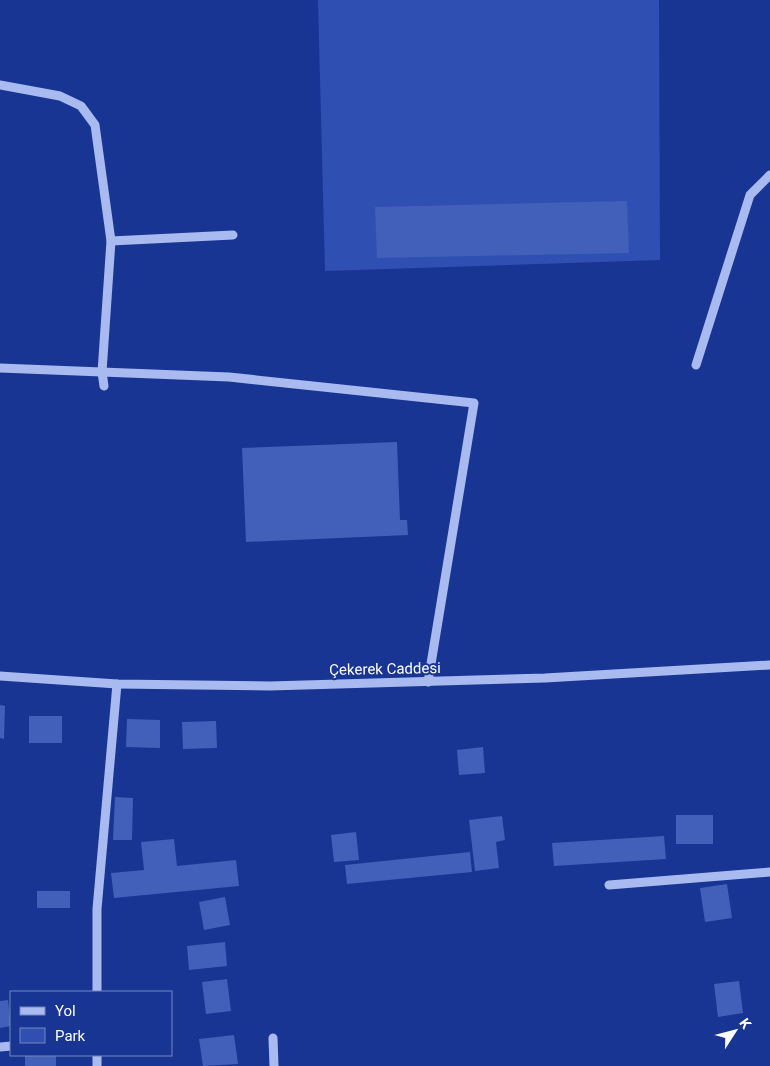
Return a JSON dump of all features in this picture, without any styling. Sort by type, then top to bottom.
[{"type":"street","points":[[0,85],[60,96],[81,106],[95,125],[111,241],[102,372],[104,386]]},
{"type":"street","points":[[696,365],[750,196],[770,175]]},
{"type":"street","points":[[111,241],[233,235]]},
{"type":"street","points":[[0,368],[229,377],[474,404],[428,682]]},
{"type":"street","name":"Çekerek Caddesi","points":[[0,676],[117,684],[270,686],[428,682],[770,665]]},
{"type":"street","points":[[98,991],[97,909],[117,684]]},
{"type":"street","points":[[609,885],[770,872]]},
{"type":"street","points":[[273,1038],[274,1066]]},
{"type":"green space","points":[[318,0],[659,0],[660,260],[325,271]]},
{"type":"building","points":[[627,201],[629,253],[377,258],[375,207]]},
{"type":"building","points":[[397,442],[400,520],[407,520],[408,535],[246,542],[242,448]]},
{"type":"building","points":[[0,705],[5,706],[4,739],[0,738]]},
{"type":"building","points":[[29,716],[62,716],[62,743],[29,743]]},
{"type":"building","points":[[127,719],[160,720],[160,748],[126,747]]},
{"type":"building","points":[[216,721],[217,748],[183,749],[182,722]]},
{"type":"building","points":[[483,747],[485,773],[459,775],[457,750]]},
{"type":"building","points":[[115,797],[133,798],[132,840],[113,840]]},
{"type":"building","points":[[676,815],[713,815],[713,844],[676,844]]},
{"type":"building","points":[[502,816],[505,840],[496,842],[499,868],[475,871],[469,820]]},
{"type":"building","points":[[356,832],[359,860],[334,862],[331,835]]},
{"type":"building","points":[[664,836],[666,859],[554,866],[552,843]]},
{"type":"building","points":[[174,839],[177,866],[236,860],[239,886],[114,898],[111,873],[144,870],[141,842]]},
{"type":"building","points":[[470,852],[472,872],[347,884],[345,865]]},
{"type":"building","points":[[727,884],[732,918],[705,922],[700,888]]},
{"type":"building","points":[[37,891],[70,891],[70,908],[37,908]]},
{"type":"building","points":[[225,897],[230,925],[204,930],[199,902]]},
{"type":"building","points":[[225,942],[227,966],[189,970],[187,946]]},
{"type":"building","points":[[227,979],[231,1011],[206,1014],[202,982]]},
{"type":"building","points":[[739,981],[743,1013],[718,1017],[714,984]]},
{"type":"building","points":[[8,1000],[10,1026],[0,1028],[0,1001]]},
{"type":"building","points":[[234,1035],[238,1064],[203,1066],[199,1039]]},
{"type":"building","points":[[25,1056],[56,1056],[56,1066],[25,1066]]}]
